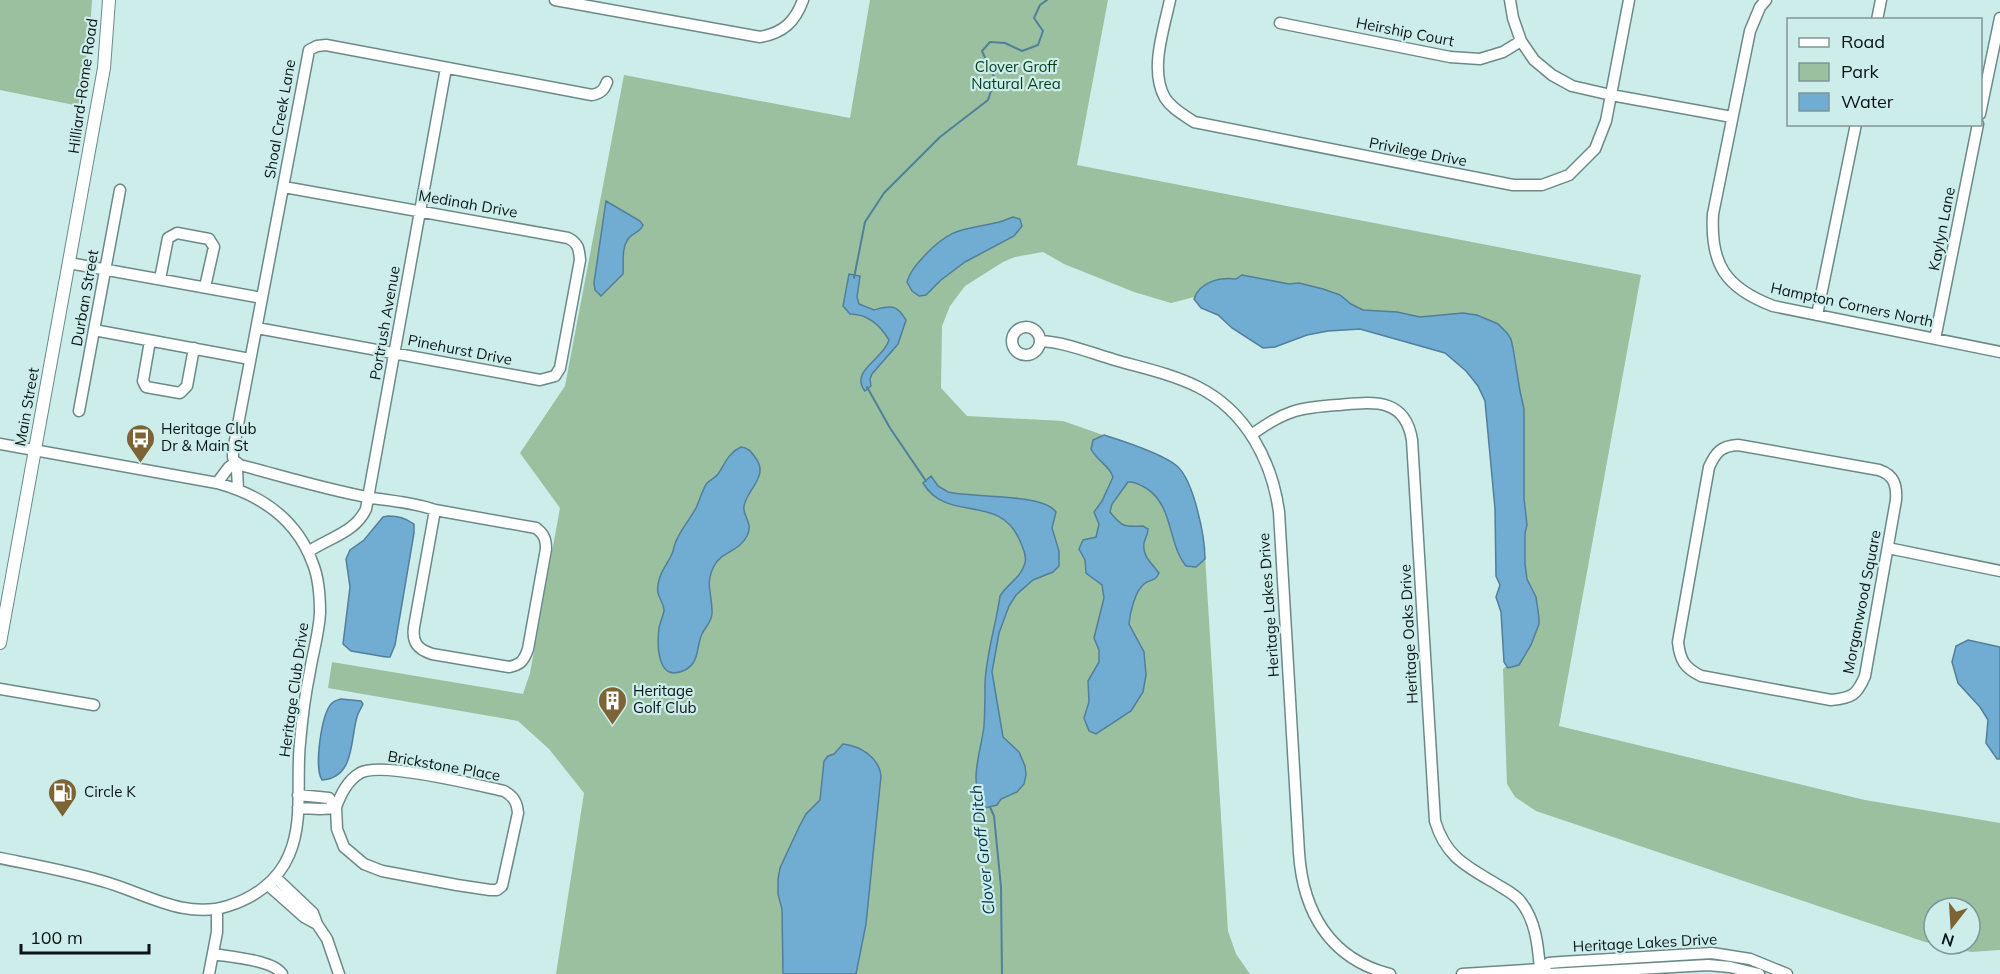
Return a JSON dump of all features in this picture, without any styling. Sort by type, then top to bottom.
[{"type":"main road","name":"Hilliard-Rome Road","points":[[84,177],[104,68],[109,0]]},
{"type":"main road","name":"Main Street","points":[[0,643],[84,177]]},
{"type":"street","points":[[555,0],[748,36],[772,35],[784,29],[793,21],[803,0]]},
{"type":"street","name":"Privilege Drive","points":[[1170,0],[1158,59],[1160,85],[1165,98],[1174,108],[1194,122],[1513,185],[1542,184],[1569,175],[1595,149],[1606,121],[1629,0]]},
{"type":"street","points":[[1510,0],[1521,41],[1534,60],[1552,75],[1572,86],[1732,117]]},
{"type":"street","name":"Hampton Corners North","points":[[1766,0],[1760,7],[1750,31],[1713,214],[1712,236],[1715,255],[1724,273],[1737,288],[1773,306],[2000,352]]},
{"type":"street","points":[[1877,18],[1881,0]]},
{"type":"street","points":[[1982,104],[2000,18]]},
{"type":"street","name":"Heirship Court","points":[[1280,23],[1450,57],[1480,59],[1503,52],[1521,41]]},
{"type":"street","name":"Shoal Creek Lane","points":[[238,489],[233,451],[309,50],[326,45],[592,95],[600,93],[607,82]]},
{"type":"street","name":"Portrush Avenue","points":[[308,552],[349,531],[361,520],[369,498],[446,68]]},
{"type":"street","points":[[1817,315],[1856,126]]},
{"type":"street","name":"Kaylyn Lane","points":[[1935,339],[1978,126]]},
{"type":"street","name":"Medinah Drive","points":[[284,187],[575,241],[579,248],[580,260],[571,311]]},
{"type":"street","name":"Durban Street","points":[[79,411],[120,190]]},
{"type":"street","points":[[160,279],[168,238],[177,233],[209,239],[213,243],[206,287]]},
{"type":"street","points":[[69,263],[262,298]]},
{"type":"street","name":"Pinehurst Drive","points":[[257,328],[546,380],[555,376],[560,368],[571,311]]},
{"type":"street","points":[[94,330],[250,359]]},
{"type":"street","points":[[150,341],[143,381],[146,387],[180,393],[187,386],[194,348]]},
{"type":"street","name":"Heritage Lakes Drive","points":[[1040,341],[1067,346],[1188,382],[1227,407],[1251,435],[1270,471],[1279,512],[1302,886],[1315,918],[1336,945],[1365,965],[1390,974]]},
{"type":"street","name":"Heritage Oaks Drive","points":[[1251,435],[1293,411],[1316,407],[1379,403],[1398,411],[1410,429],[1435,821],[1444,844],[1456,859],[1521,901],[1535,930],[1540,969]]},
{"type":"street","name":"Heritage Club Drive","points":[[0,444],[217,483],[238,489],[267,504],[280,514],[298,536],[314,564],[320,612],[306,693],[300,746],[296,829],[290,854],[272,881],[238,902],[217,909],[196,910],[178,908],[105,882],[0,858]]},
{"type":"street","name":"Morganwood Square","points":[[1738,445],[1884,472],[1891,476],[1897,492],[1888,548],[1865,676],[1859,690],[1846,699],[1831,700],[1701,676],[1688,669],[1679,657],[1678,642],[1709,467],[1716,452],[1725,446],[1738,445]]},
{"type":"street","points":[[217,483],[229,467],[236,462],[240,465],[369,498],[425,506],[435,510],[536,528],[542,532],[546,540],[546,549],[528,649],[525,659],[518,665],[509,667],[432,654],[422,651],[415,644],[414,627],[435,510]]},
{"type":"street","points":[[1888,548],[2000,571]]},
{"type":"street","points":[[0,689],[94,705]]},
{"type":"street","name":"Brickstone Place","points":[[371,770],[394,770],[504,791],[513,796],[518,804],[518,813],[502,886],[497,890],[456,885],[382,871],[364,864],[344,847],[337,829],[336,807],[341,793],[352,780],[360,773],[371,770]]},
{"type":"street","points":[[298,795],[330,798],[336,807],[328,810],[311,807],[298,808]]},
{"type":"street","points":[[272,881],[313,913],[327,939],[339,974]]},
{"type":"street","points":[[209,974],[217,932],[217,909]]},
{"type":"street","name":"Heritage Lakes Drive","points":[[1462,974],[1540,969],[1549,963],[1712,953],[1750,959],[1786,974]]},
{"type":"street","points":[[213,954],[270,965],[279,969],[282,974]]},
{"type":"street","name":"Heritage Lakes Drive","points":[[1540,969],[1550,974],[1708,965],[1759,974]]},
{"type":"green space","points":[[0,0],[92,0],[90,33],[79,106],[0,90]]},
{"type":"green space","name":"Heritage Golf Club","points":[[870,0],[1108,0],[1077,165],[1641,275],[1559,726],[1865,800],[2000,823],[2000,950],[1982,951],[1982,896],[1922,896],[1922,941],[1536,811],[1515,797],[1507,784],[1503,669],[1506,666],[1501,612],[1496,597],[1500,585],[1496,576],[1495,509],[1485,401],[1473,378],[1445,353],[1360,329],[1307,335],[1275,347],[1263,348],[1232,328],[1218,315],[1201,308],[1194,297],[1171,303],[1134,292],[1064,264],[1043,252],[1015,257],[1003,262],[965,286],[950,306],[942,326],[941,388],[967,416],[1063,421],[1126,443],[1177,466],[1188,481],[1202,529],[1205,555],[1228,931],[1236,954],[1250,974],[556,974],[584,793],[549,749],[518,721],[328,688],[332,662],[523,694],[530,673],[560,508],[520,453],[565,386],[624,75],[850,118]]},
{"type":"water","points":[[606,201],[643,225],[626,243],[623,274],[601,296],[595,290],[594,283]]},
{"type":"water","points":[[1013,217],[1020,219],[1022,226],[1014,236],[965,262],[926,295],[919,296],[912,291],[907,282],[914,267],[942,240],[957,232]]},
{"type":"water","points":[[849,274],[860,276],[857,297],[859,304],[874,310],[895,308],[906,320],[898,344],[872,374],[871,386],[865,391],[861,384],[861,377],[886,347],[889,340],[872,321],[850,314],[843,306]]},
{"type":"water","points":[[1242,275],[1289,284],[1299,283],[1323,289],[1340,295],[1363,310],[1397,312],[1420,317],[1463,313],[1477,315],[1498,324],[1507,333],[1511,339],[1524,409],[1524,498],[1527,525],[1525,564],[1527,579],[1536,597],[1539,618],[1531,645],[1519,665],[1508,668],[1504,662],[1501,612],[1496,597],[1500,585],[1496,576],[1495,509],[1485,401],[1478,386],[1466,371],[1445,353],[1360,329],[1307,335],[1275,347],[1263,348],[1232,328],[1218,315],[1201,308],[1194,299],[1200,288],[1211,282],[1236,279]]},
{"type":"water","points":[[1104,435],[1171,461],[1183,473],[1197,510],[1205,559],[1196,567],[1186,566],[1180,556],[1161,504],[1146,488],[1128,482],[1112,504],[1110,512],[1124,525],[1143,526],[1148,529],[1144,543],[1145,552],[1148,560],[1159,573],[1154,579],[1144,584],[1138,592],[1129,624],[1144,652],[1146,675],[1143,692],[1131,711],[1096,734],[1089,731],[1084,718],[1089,702],[1088,681],[1099,662],[1099,650],[1094,638],[1104,598],[1102,585],[1086,573],[1085,560],[1079,549],[1083,540],[1096,537],[1099,524],[1094,512],[1113,477],[1091,449],[1093,440]]},
{"type":"water","points":[[741,447],[752,453],[760,470],[744,506],[749,531],[740,545],[717,561],[711,573],[709,585],[711,617],[700,639],[693,663],[685,670],[676,673],[669,672],[661,661],[658,644],[659,628],[664,611],[658,594],[660,577],[705,486],[718,474],[730,456]]},
{"type":"water","points":[[931,476],[938,486],[948,492],[1022,499],[1049,506],[1056,512],[1052,528],[1059,551],[1059,566],[1053,572],[1033,580],[1016,595],[1009,606],[999,633],[992,672],[1003,737],[1019,752],[1025,766],[1024,784],[1017,792],[1001,799],[997,805],[985,808],[977,788],[976,778],[984,726],[987,662],[1000,596],[1020,573],[1025,563],[1025,555],[1011,526],[1000,517],[945,502],[933,495],[923,483]]},
{"type":"water","points":[[383,517],[408,520],[414,524],[414,533],[395,645],[390,657],[386,657],[351,651],[343,644],[350,587],[346,559],[350,550],[364,540]]},
{"type":"water","points":[[1968,640],[2000,647],[2000,759],[1997,759],[1986,743],[1988,720],[1980,707],[1958,683],[1952,662],[1956,646]]},
{"type":"water","points":[[341,699],[361,701],[363,704],[357,715],[346,765],[333,778],[322,780],[319,753],[322,729],[328,709],[333,702]]},
{"type":"water","points":[[843,744],[856,747],[873,758],[881,776],[866,924],[856,974],[783,974],[782,909],[778,894],[780,868],[806,814],[820,800],[824,761]]},
{"type":"waterway","points":[[854,278],[865,222],[884,193],[940,137],[988,100],[995,79],[982,51],[990,42],[1005,43],[1022,51],[1038,45],[1043,31],[1034,18],[1040,5],[1047,0]]},
{"type":"waterway","name":"Clover Groff Ditch","points":[[867,387],[890,428],[926,481]]},
{"type":"waterway","name":"Clover Groff Ditch","points":[[990,807],[994,816],[1001,887],[1002,974]]},
{"type":"place","name":"Heritage Club Dr & Main St","points":[[140,464]]},
{"type":"place","name":"Heritage Golf Club","points":[[612,726]]},
{"type":"place","name":"Circle K","points":[[63,818]]},
{"type":"park label","name":"Clover Groff Natural Area","points":[[1016,76]]}]
